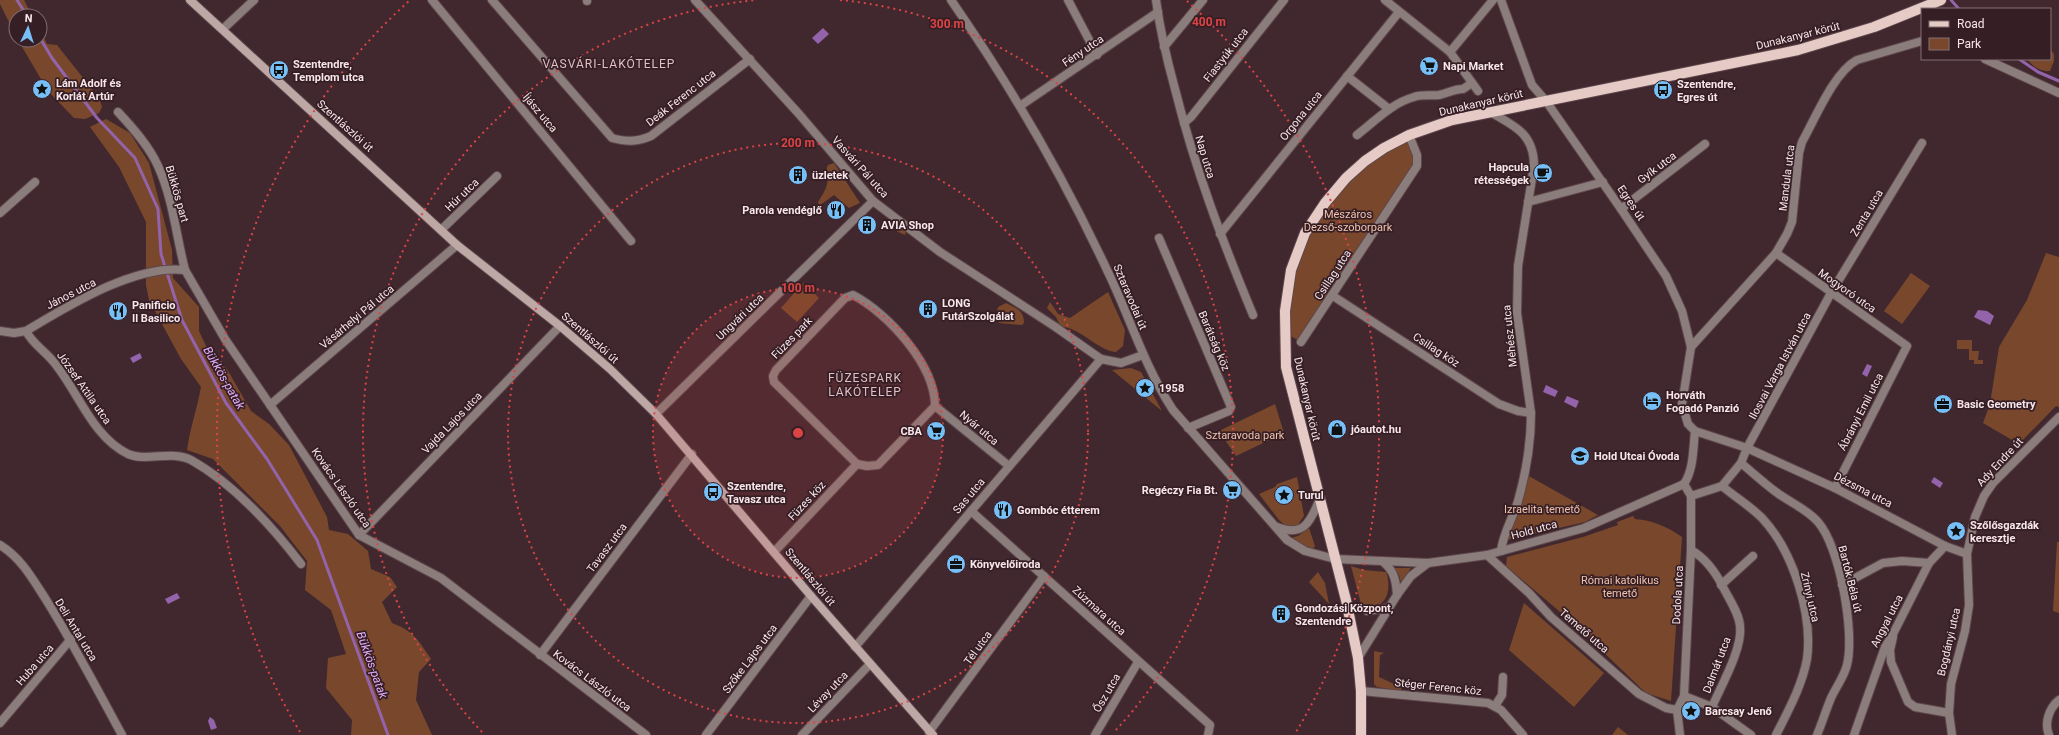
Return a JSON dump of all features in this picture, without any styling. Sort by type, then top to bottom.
[{"type":"main road","name":"Szentlászlói út","points":[[190,0],[457,245],[560,326],[610,369],[656,414],[692,454],[811,596],[931,733]]},
{"type":"main road","name":"Dunakanyar körút","points":[[1921,8],[1941,0]]},
{"type":"main road","name":"Dunakanyar körút","points":[[1361,735],[1361,691],[1358,658],[1335,559],[1286,367],[1285,311],[1291,270],[1305,234],[1325,203],[1337,188],[1365,161],[1409,135],[1452,120],[1798,50],[1874,27],[1921,8]]},
{"type":"street","points":[[223,30],[254,0]]},
{"type":"street","name":"Íjász utca","points":[[432,0],[631,241]]},
{"type":"street","name":"Deák Ferenc utca","points":[[492,0],[612,138],[625,141],[638,141],[652,136],[750,58]]},
{"type":"street","name":"Vasvári Pál utca","points":[[695,0],[750,58],[873,201],[940,252],[1054,326],[1101,359],[1122,363],[1143,355]]},
{"type":"street","name":"Sztaravodai út","points":[[950,0],[1020,106],[1067,190],[1108,271],[1159,389],[1173,410],[1287,540],[1295,546],[1320,557],[1335,559]]},
{"type":"street","points":[[1068,0],[1097,56]]},
{"type":"street","name":"Nap utca","points":[[1156,0],[1164,47],[1195,165],[1220,234],[1253,315]]},
{"type":"street","points":[[1164,47],[1203,0]]},
{"type":"street","name":"Fiastyúk utca","points":[[1184,123],[1191,117],[1284,0]]},
{"type":"street","points":[[1385,0],[1450,52],[1478,92]]},
{"type":"street","points":[[1450,52],[1493,0]]},
{"type":"street","name":"Egres út","points":[[1501,0],[1532,85],[1546,101],[1603,182],[1669,282],[1682,311],[1691,348],[1682,404],[1685,416],[1695,431]]},
{"type":"street","name":"Fény utca","points":[[1020,106],[1097,56],[1158,12]]},
{"type":"street","name":"Orgona utca","points":[[1220,234],[1399,12]]},
{"type":"street","name":"Mandula utca","points":[[1691,348],[1776,253],[1792,222],[1799,153],[1802,142],[1840,74],[1849,64],[1857,60],[1921,41]]},
{"type":"street","points":[[1987,60],[2059,93]]},
{"type":"street","points":[[1347,76],[1389,109]]},
{"type":"street","points":[[1357,135],[1389,109],[1415,96],[1430,96],[1449,93],[1455,89],[1463,90],[1472,83]]},
{"type":"street","name":"Bükkös part","points":[[118,112],[143,142],[158,165],[171,204],[185,270]]},
{"type":"street","name":"Méhész utca","points":[[1490,112],[1514,125],[1526,136],[1534,152],[1534,166],[1518,266],[1517,313],[1531,413],[1531,426],[1525,471],[1517,502],[1502,541],[1501,551]]},
{"type":"street","name":"Csillag utca","points":[[1301,342],[1333,296],[1417,166],[1417,155],[1409,135]]},
{"type":"street","name":"Zenta utca","points":[[1831,293],[1922,143]]},
{"type":"street","name":"Gyík utca","points":[[1621,209],[1705,144]]},
{"type":"street","name":"Húr utca","points":[[441,230],[497,176]]},
{"type":"street","points":[[0,213],[35,182]]},
{"type":"street","points":[[1528,202],[1603,182]]},
{"type":"street","name":"Ungvári utca","points":[[656,414],[873,201]]},
{"type":"street","name":"Barátság köz","points":[[1159,238],[1231,408],[1229,411],[1188,428]]},
{"type":"street","name":"Vásárhelyi Pál utca","points":[[270,405],[457,245]]},
{"type":"street","name":"Mogyoró utca","points":[[1776,253],[1907,346]]},
{"type":"street","name":"János utca","points":[[0,331],[14,333],[26,331],[97,292],[140,274],[174,269],[185,270]]},
{"type":"street","name":"Kovács László utca","points":[[185,270],[225,339],[359,535],[441,578],[646,735]]},
{"type":"street","name":"Ilosvai Varga István utca","points":[[1722,486],[1741,463],[1747,448],[1831,293]]},
{"type":"street","name":"Füzes park","points":[[857,464],[774,382],[773,376],[776,370],[845,298],[853,294],[863,300],[883,316],[908,342],[923,364],[935,394],[936,406]]},
{"type":"street","name":"Csillag köz","points":[[1333,296],[1499,404],[1518,411],[1531,413]]},
{"type":"street","name":"Vajda Lajos utca","points":[[359,535],[560,326]]},
{"type":"street","name":"József Attila utca","points":[[26,331],[34,343],[56,364],[84,409],[106,437],[129,455],[179,456],[200,465],[237,494],[301,564]]},
{"type":"street","name":"Ábrányi Emil utca","points":[[1835,488],[1907,346]]},
{"type":"street","name":"Sas utca","points":[[855,647],[1101,359]]},
{"type":"street","points":[[857,464],[867,466],[878,465],[936,406]]},
{"type":"street","name":"Nyár utca","points":[[936,406],[1009,466]]},
{"type":"street","name":"Ady Endre út","points":[[1967,554],[1975,517],[1984,496],[1993,483],[2059,417]]},
{"type":"street","points":[[1695,431],[1692,466],[1689,477],[1684,484],[1692,496],[1722,486]]},
{"type":"street","name":"Dézsma utca","points":[[1695,431],[1747,448],[1835,488],[1945,546],[1967,554]]},
{"type":"street","name":"Tavasz utca","points":[[540,655],[692,454]]},
{"type":"street","name":"Bartók Béla út","points":[[1741,463],[1776,493],[1813,517],[1819,523],[1829,544],[1842,584],[1849,624],[1850,646],[1847,667],[1832,697],[1817,735]]},
{"type":"street","name":"Füzes köz","points":[[774,552],[857,464]]},
{"type":"street","name":"Hold utca","points":[[1335,559],[1428,563],[1486,555],[1603,522],[1684,484]]},
{"type":"street","name":"Zrínyi utca","points":[[1722,486],[1761,518],[1780,542],[1788,556],[1802,604],[1808,637],[1806,660],[1799,685],[1776,735]]},
{"type":"street","name":"Dodola utca","points":[[1684,696],[1692,496]]},
{"type":"street","points":[[1276,526],[1291,531],[1299,530],[1311,521],[1319,501]]},
{"type":"street","name":"Zúzmara utca","points":[[971,511],[1210,725],[1209,731]]},
{"type":"street","name":"Deli Antal utca","points":[[0,545],[12,552],[23,565],[71,640],[122,735]]},
{"type":"street","name":"Angyal utca","points":[[1854,735],[1884,647],[1893,634],[1929,563],[1945,546]]},
{"type":"street","name":"Dalmát utca","points":[[1691,550],[1699,555],[1722,584],[1737,616],[1740,627],[1735,653],[1712,707]]},
{"type":"street","name":"Bogdányi utca","points":[[1952,735],[1949,712],[1951,684],[1965,631],[1969,605],[1967,554]]},
{"type":"street","name":"Temető utca","points":[[1486,555],[1529,593],[1551,617],[1639,694],[1666,708],[1677,710]]},
{"type":"street","points":[[1722,584],[1753,556]]},
{"type":"street","points":[[1382,561],[1392,571],[1396,582],[1397,595]]},
{"type":"street","points":[[1842,584],[1883,563],[1902,561],[1929,563]]},
{"type":"street","name":"Hold utca","points":[[1358,658],[1388,608],[1411,576],[1428,563]]},
{"type":"street","name":"Tél utca","points":[[931,733],[1044,576]]},
{"type":"street","name":"Szőke Lajos utca","points":[[706,735],[811,596]]},
{"type":"street","points":[[1367,611],[1388,608]]},
{"type":"street","points":[[1893,634],[1890,650],[1891,662],[1908,702],[1915,707],[1949,712]]},
{"type":"street","name":"Huba utca","points":[[0,723],[71,640]]},
{"type":"street","name":"Ősz utca","points":[[1095,735],[1138,662]]},
{"type":"street","name":"Lévay utca","points":[[802,735],[870,664]]},
{"type":"street","points":[[1495,706],[1502,695],[1503,677]]},
{"type":"street","name":"Stéger Ferenc köz","points":[[1361,691],[1488,703],[1495,706],[1523,735]]},
{"type":"street","points":[[1680,735],[1677,710],[1684,696],[1712,707],[1747,734]]},
{"type":"street","points":[[2049,735],[2048,720],[2051,709],[2059,700]]},
{"type":"green space","points":[[0,0],[24,0],[28,8],[8,8],[8,20],[0,4]]},
{"type":"green space","points":[[48,44],[57,45],[99,98],[102,107],[99,113],[85,119],[74,118],[48,91],[23,48],[48,48]]},
{"type":"green space","points":[[2051,50],[2054,54],[2054,61],[2050,71],[2043,71],[2032,65],[2028,60],[2051,60]]},
{"type":"green space","points":[[106,119],[130,133],[149,163],[172,250],[173,278],[199,307],[199,331],[212,359],[227,369],[251,411],[269,424],[289,445],[327,517],[329,530],[348,534],[368,551],[371,569],[390,577],[397,587],[382,602],[392,623],[411,633],[431,659],[419,672],[416,700],[432,735],[351,735],[352,720],[326,688],[328,658],[346,654],[331,610],[305,590],[307,561],[280,526],[213,459],[187,450],[201,387],[181,359],[149,300],[146,285],[146,222],[119,167],[90,127]]},
{"type":"green space","name":"Mészáros Dezső-szoborpark","points":[[1409,135],[1417,166],[1301,342],[1284,332],[1285,311],[1305,233],[1346,178]]},
{"type":"green space","points":[[834,163],[860,203],[849,208],[834,195],[819,206],[818,202],[827,184],[827,167],[828,165]]},
{"type":"green space","points":[[889,221],[906,231],[905,235],[898,232],[887,222]]},
{"type":"green space","points":[[2046,253],[2059,257],[2059,407],[2056,406],[2019,444],[1983,423],[1990,404],[1999,347],[2027,300]]},
{"type":"green space","points":[[1911,273],[1930,286],[1902,324],[1884,311]]},
{"type":"green space","points":[[803,283],[819,298],[797,322],[781,308]]},
{"type":"green space","points":[[1108,292],[1125,330],[1123,346],[1116,352],[1102,347],[1074,330],[1061,327],[1056,317],[1047,308],[1050,302],[1058,314],[1070,318]]},
{"type":"green space","points":[[1006,303],[1021,312],[1024,319],[1024,323],[1022,325],[999,323],[996,316],[998,307]]},
{"type":"green space","points":[[1957,340],[1972,340],[1972,351],[1979,351],[1978,360],[1983,360],[1983,364],[1974,364],[1974,360],[1969,360],[1969,349],[1957,349]]},
{"type":"green space","points":[[1131,368],[1141,372],[1162,411],[1112,370]]},
{"type":"green space","name":"Sztaravoda park","points":[[1275,404],[1284,433],[1236,456],[1219,431]]},
{"type":"green space","name":"Izraelita temető","points":[[1527,475],[1598,515],[1585,522],[1507,540]]},
{"type":"green space","points":[[1297,477],[1304,516],[1297,526],[1286,526],[1279,520],[1259,494],[1275,487],[1277,484]]},
{"type":"green space","name":"Római katolikus temető","points":[[1633,516],[1635,519],[1660,525],[1682,537],[1671,701],[1646,693],[1573,623],[1506,566],[1507,557],[1583,537],[1618,525],[1617,522]]},
{"type":"green space","points":[[1309,528],[1315,546],[1313,549],[1306,547],[1291,538],[1298,536]]},
{"type":"green space","points":[[2057,542],[2059,542],[2059,613],[2053,611]]},
{"type":"green space","points":[[1351,566],[1364,570],[1386,572],[1388,579],[1387,593],[1385,599],[1381,603],[1376,606],[1361,604]]},
{"type":"green space","points":[[1394,568],[1411,568],[1401,583],[1399,575]]},
{"type":"green space","points":[[1318,572],[1325,583],[1329,604],[1309,582]]},
{"type":"green space","points":[[1524,603],[1604,673],[1574,707],[1509,650]]},
{"type":"green space","points":[[1374,651],[1384,653],[1380,655],[1379,677],[1394,684],[1398,679],[1402,680],[1401,691],[1377,687],[1374,684]]},
{"type":"green space","points":[[1618,727],[1628,735],[1612,735]]},
{"type":"shaded area","points":[[823,28],[829,34],[818,44],[812,38]]},
{"type":"shaded area","points":[[1978,310],[1987,311],[1994,316],[1990,325],[1974,317]]},
{"type":"shaded area","points":[[140,353],[142,358],[133,363],[130,358]]},
{"type":"shaded area","points":[[1867,364],[1872,366],[1867,377],[1862,374]]},
{"type":"shaded area","points":[[1546,385],[1558,391],[1555,397],[1543,392]]},
{"type":"shaded area","points":[[1567,396],[1579,401],[1576,408],[1564,402]]},
{"type":"shaded area","points":[[1934,477],[1943,483],[1940,488],[1931,482]]},
{"type":"shaded area","points":[[177,593],[180,598],[168,604],[165,599]]},
{"type":"shaded area","points":[[210,717],[214,720],[217,728],[211,730],[208,721]]},
{"type":"waterway","name":"Bükkös-patak","points":[[17,0],[22,8]]},
{"type":"waterway","points":[[1951,0],[1958,8]]},
{"type":"waterway","name":"Bükkös-patak","points":[[46,48],[97,118],[135,158],[158,209],[161,254],[182,320],[226,403],[267,459],[317,540],[388,735]]},
{"type":"waterway","points":[[2020,60],[2038,72],[2059,81]]},
{"type":"place","name":"Napi Market","points":[[1429,66]]},
{"type":"place","name":"Szentendre, Templom utca","points":[[279,70]]},
{"type":"place","name":"Lám Adolf és Korlát Artúr","points":[[42,89]]},
{"type":"place","name":"Szentendre, Egres út","points":[[1663,90]]},
{"type":"place","name":"Hapcula rétességek","points":[[1543,173]]},
{"type":"place","name":"üzletek","points":[[798,175]]},
{"type":"place","name":"Parola vendéglő","points":[[836,210]]},
{"type":"place","name":"AVIA Shop","points":[[867,225]]},
{"type":"place","name":"LONG FutárSzolgálat","points":[[928,309]]},
{"type":"place","name":"Panificio Il Basilico","points":[[118,311]]},
{"type":"place","name":"1958","points":[[1145,388]]},
{"type":"place","name":"Horváth Fogadó Panzió","points":[[1652,401]]},
{"type":"place","name":"Basic Geometry","points":[[1943,404]]},
{"type":"place","name":"jóautot.hu","points":[[1337,429]]},
{"type":"place","name":"CBA","points":[[936,431]]},
{"type":"place","name":"Hold Utcai Óvoda","points":[[1580,456]]},
{"type":"place","name":"Regéczy Fia Bt.","points":[[1232,490]]},
{"type":"place","name":"Szentendre, Tavasz utca","points":[[713,492]]},
{"type":"place","name":"Turul","points":[[1284,495]]},
{"type":"place","name":"Gombóc étterem","points":[[1003,510]]},
{"type":"place","name":"Szőlősgazdák keresztje","points":[[1956,531]]},
{"type":"place","name":"Könyvelőiroda","points":[[956,564]]},
{"type":"place","name":"Gondozási Központ, Szentendre","points":[[1281,614]]},
{"type":"place","name":"Barcsay Jenő","points":[[1691,711]]},
{"type":"district","name":"VASVÁRI-LAKÓTELEP","points":[[609,64]]},
{"type":"district","name":"FÜZESPARK LAKÓTELEP","points":[[865,385]]}]
